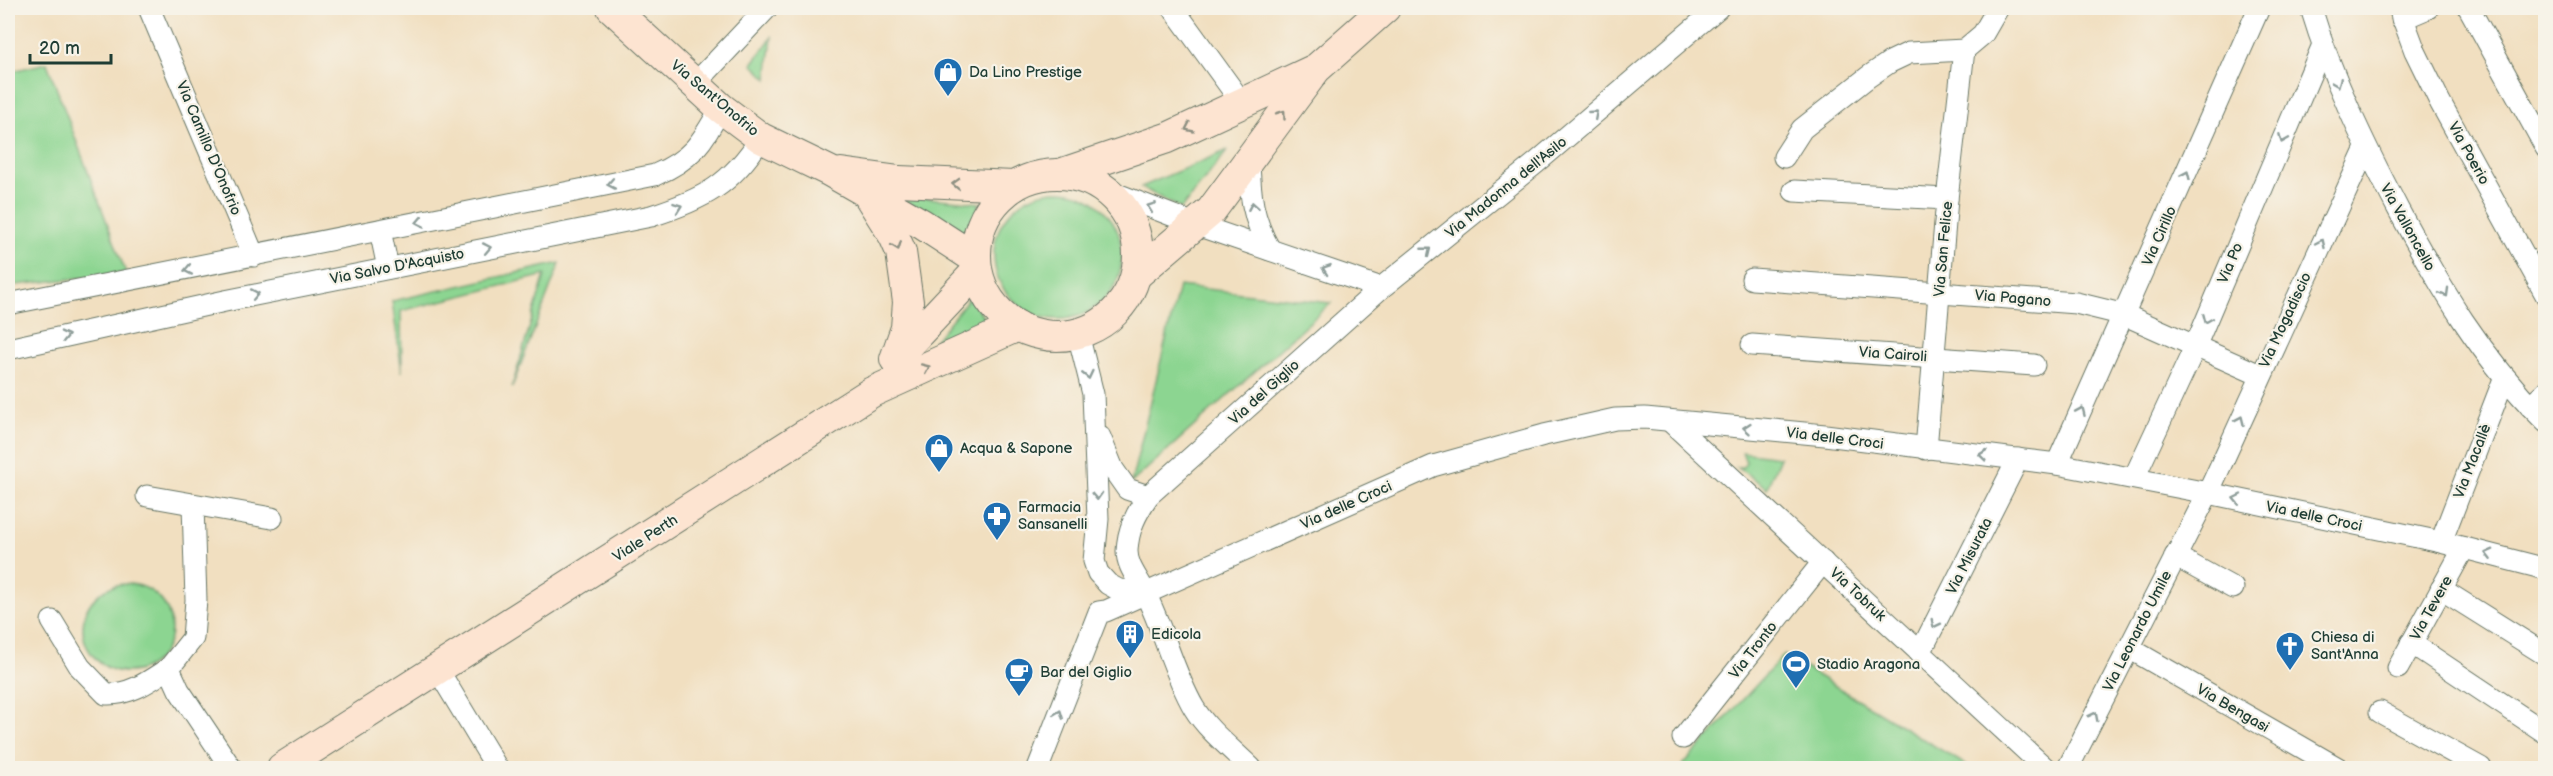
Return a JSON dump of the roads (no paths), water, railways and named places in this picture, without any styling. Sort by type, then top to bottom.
[{"type":"main road","name":"Via Sant'Onofrio","points":[[612,8],[721,108],[761,138],[829,171],[922,224],[977,265]]},
{"type":"main road","points":[[1137,274],[1211,211],[1316,69],[1385,8]]},
{"type":"main road","points":[[1060,174],[1083,178],[1104,189],[1122,206],[1133,227],[1138,250],[1137,274],[1129,295],[1116,312],[1099,325],[1078,334],[1048,336],[1018,326],[999,312],[985,293],[977,265],[978,238],[985,218],[998,200],[1014,186],[1036,177],[1060,174],[1167,138],[1316,69]]},
{"type":"main road","name":"Via Sant'Onofrio","points":[[829,171],[899,181],[1014,186]]},
{"type":"main road","name":"Via Sant'Onofrio","points":[[868,195],[894,236],[900,252],[908,302],[906,328],[895,359]]},
{"type":"main road","points":[[872,392],[895,359],[977,265]]},
{"type":"main road","name":"Viale Perth","points":[[282,768],[872,392],[1018,326]]},
{"type":"street","name":"Via Camillo D'Onofrio","points":[[148,8],[255,256]]},
{"type":"street","points":[[695,84],[767,8]]},
{"type":"street","points":[[1173,8],[1242,103]]},
{"type":"street","name":"Via Madonna dell'Asilo","points":[[1381,288],[1536,163],[1718,8]]},
{"type":"street","points":[[1784,157],[1802,129],[1890,62],[1909,53],[1964,50],[1983,34],[1998,8]]},
{"type":"street","name":"Via Cirillo","points":[[2057,464],[2125,315],[2259,8]]},
{"type":"street","name":"Via Valloncello","points":[[2311,8],[2322,46],[2366,148],[2457,312],[2504,379],[2546,422]]},
{"type":"street","points":[[2401,13],[2428,8]]},
{"type":"street","points":[[2469,8],[2546,148]]},
{"type":"street","name":"Via Poerio","points":[[2401,13],[2415,51],[2440,102],[2546,295]]},
{"type":"street","name":"Via Po","points":[[2134,478],[2195,347],[2322,46]]},
{"type":"street","name":"Via San Felice","points":[[1926,449],[1947,199],[1964,50]]},
{"type":"street","points":[[8,304],[655,175],[693,154],[721,108]]},
{"type":"street","name":"Via Salvo D'Acquisto","points":[[8,349],[225,301],[651,216],[696,200],[730,178],[746,162],[761,138]]},
{"type":"street","name":"Via Mogadiscio","points":[[2208,493],[2260,375],[2366,148]]},
{"type":"street","points":[[1249,159],[1252,205],[1257,227],[1270,250]]},
{"type":"street","points":[[1104,189],[1197,225],[1381,288]]},
{"type":"street","points":[[1794,191],[1947,199]]},
{"type":"street","points":[[380,230],[388,268]]},
{"type":"street","name":"Via Pagano","points":[[1752,279],[2076,303],[2125,315],[2260,375]]},
{"type":"street","name":"Via del Giglio","points":[[1145,592],[1131,569],[1127,554],[1130,527],[1148,496],[1381,288]]},
{"type":"street","points":[[1078,334],[1093,394],[1098,519],[1094,561],[1098,573],[1108,584],[1119,591],[1145,592]]},
{"type":"street","name":"Via Cairoli","points":[[1752,345],[2034,366]]},
{"type":"street","name":"Via Macallè","points":[[2441,542],[2504,379]]},
{"type":"street","points":[[2529,406],[2546,391]]},
{"type":"street","points":[[1094,416],[1113,469],[1127,489],[1148,496]]},
{"type":"street","name":"Via delle Croci","points":[[1145,592],[1167,585],[1433,466],[1544,435],[1615,419],[1645,418],[1826,435],[2057,464],[2441,542],[2546,568]]},
{"type":"street","name":"Via Tobruk","points":[[1670,421],[2044,768]]},
{"type":"street","name":"Via Misurata","points":[[1920,653],[2018,459]]},
{"type":"street","name":"Via Leonardo Umile","points":[[2068,768],[2208,493]]},
{"type":"street","points":[[147,496],[272,518]]},
{"type":"street","points":[[52,621],[80,667],[106,694],[119,694],[138,688],[169,668],[193,638],[196,600],[193,505]]},
{"type":"street","name":"Via Tevere","points":[[2398,668],[2464,548]]},
{"type":"street","points":[[2175,556],[2232,588]]},
{"type":"street","name":"Via Tronto","points":[[1683,738],[1823,562]]},
{"type":"street","points":[[2441,589],[2546,655]]},
{"type":"street","points":[[1038,768],[1099,612],[1106,611],[1145,592]]},
{"type":"street","points":[[1145,592],[1195,709],[1208,726],[1251,768]]},
{"type":"street","points":[[2411,644],[2546,734]]},
{"type":"street","name":"Via Bengasi","points":[[2129,648],[2338,768]]},
{"type":"street","points":[[169,668],[179,690],[231,768]]},
{"type":"street","points":[[438,670],[497,768]]},
{"type":"street","points":[[2380,712],[2481,768]]},
{"type":"place","name":"Da Lino Prestige","points":[[948,98]]},
{"type":"place","name":"Acqua & Sapone","points":[[939,474]]},
{"type":"place","name":"Farmacia Sansanelli","points":[[997,542]]},
{"type":"place","name":"Edicola","points":[[1130,660]]},
{"type":"place","name":"Chiesa di Sant'Anna","points":[[2290,672]]},
{"type":"place","name":"Stadio Aragona","points":[[1796,690]]},
{"type":"place","name":"Bar del Giglio","points":[[1019,698]]}]
